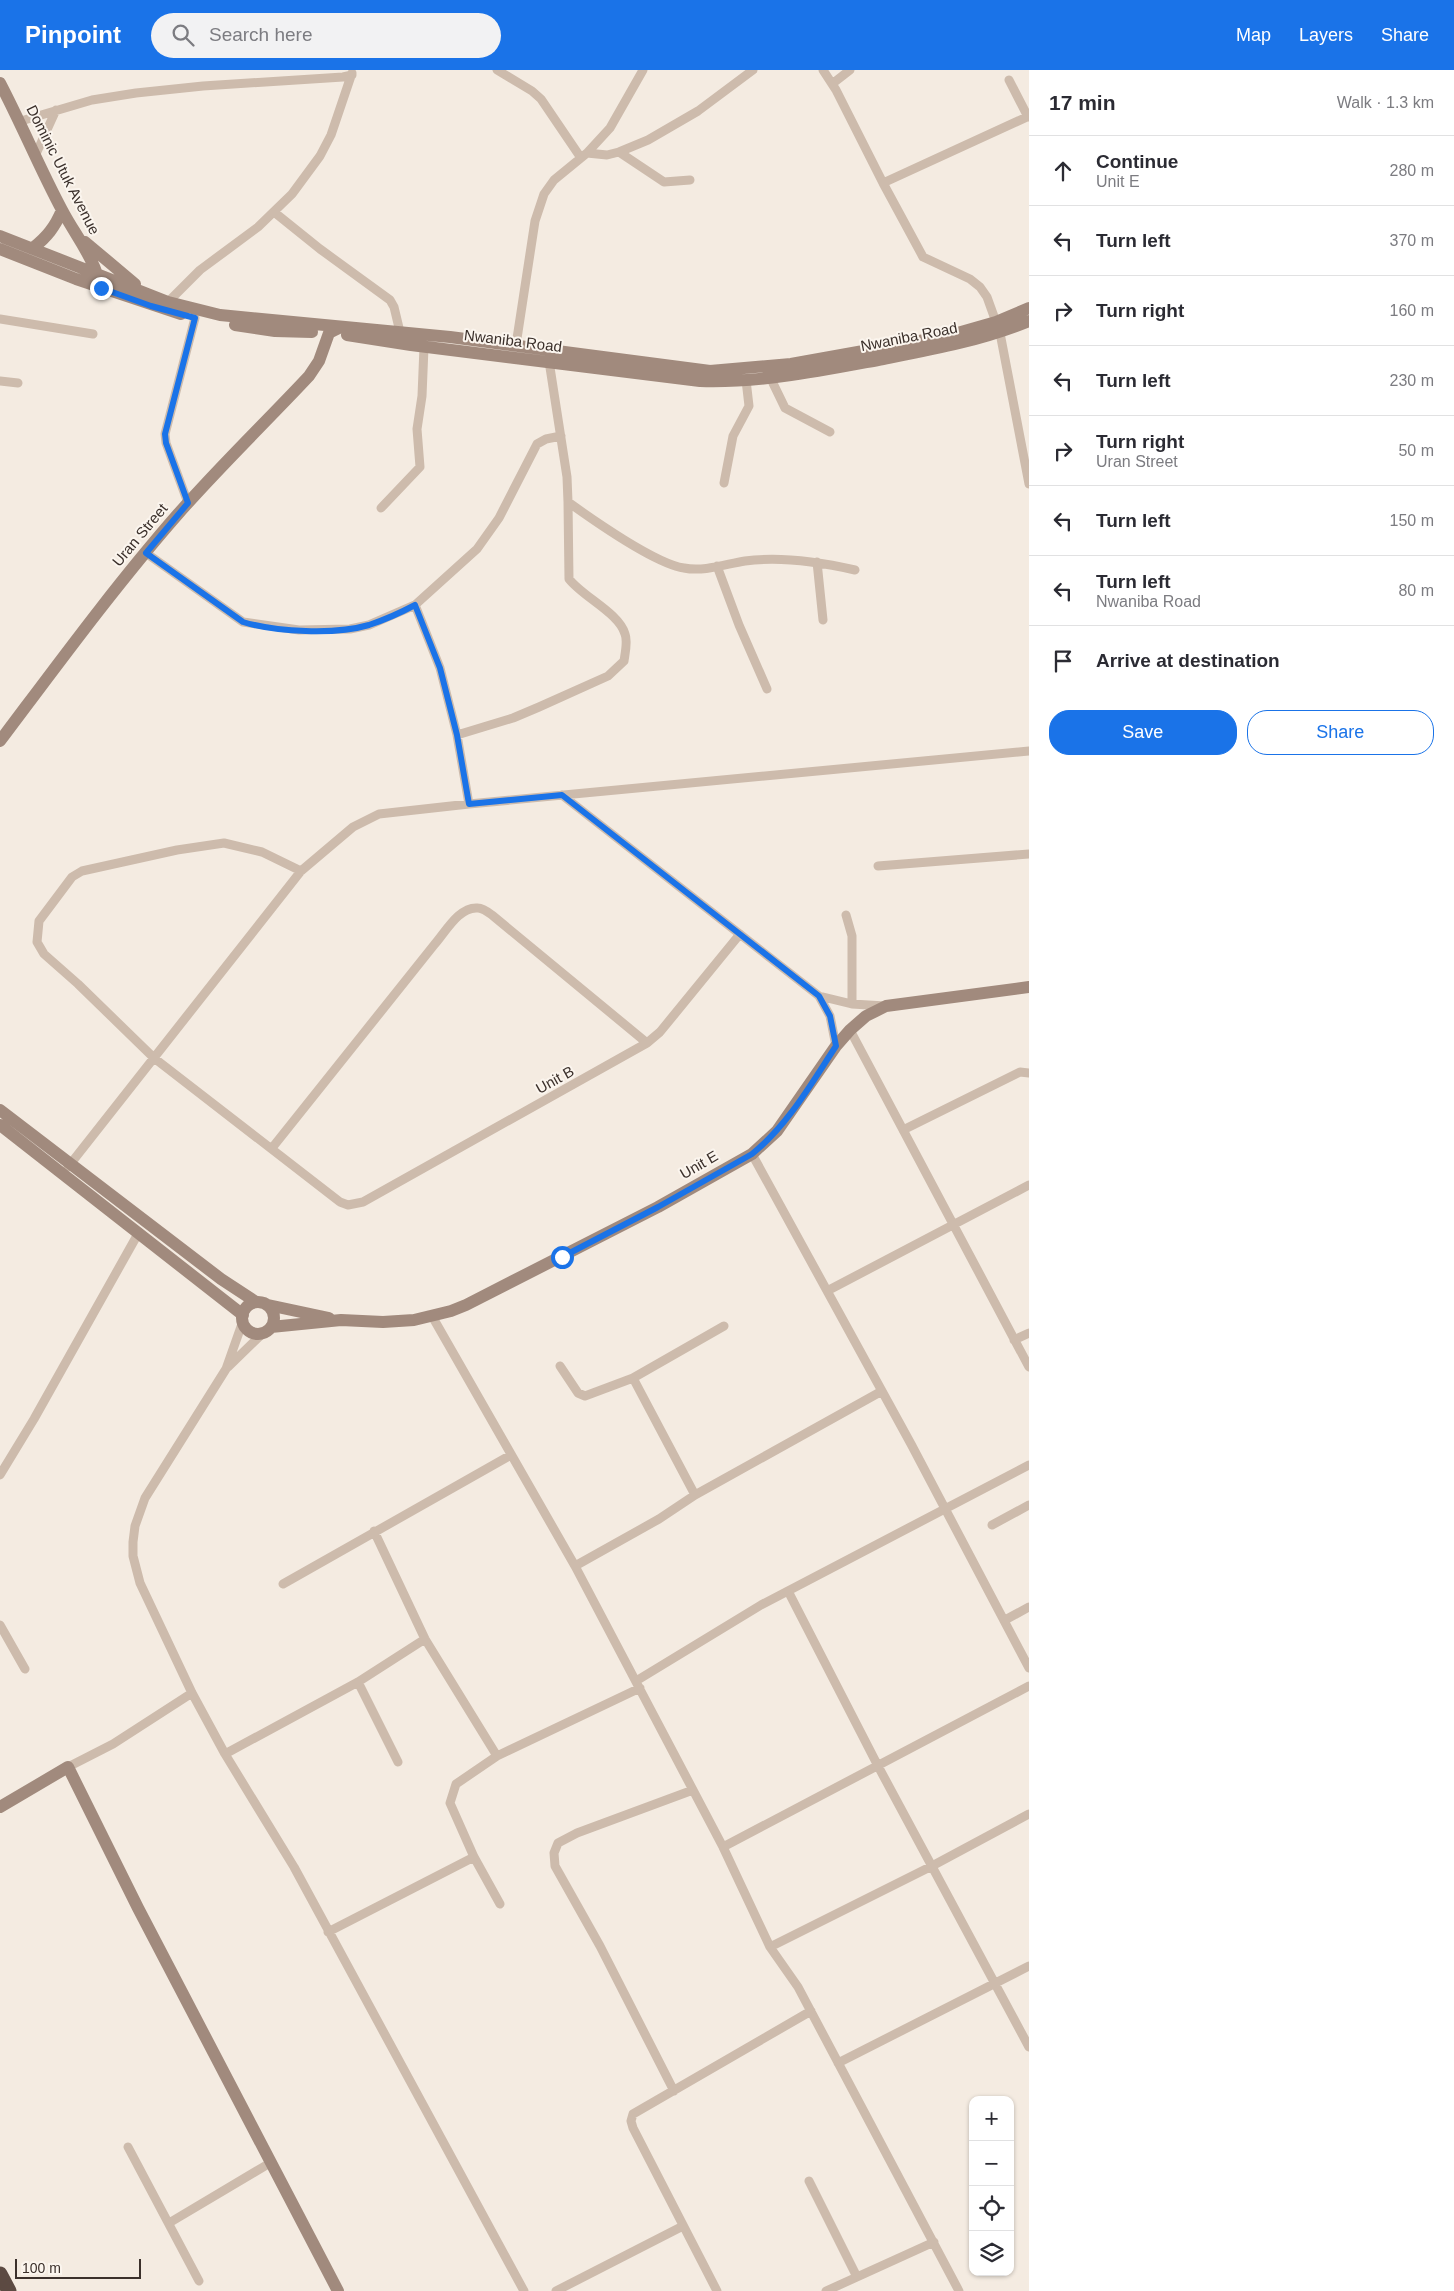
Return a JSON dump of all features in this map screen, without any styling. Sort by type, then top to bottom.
[{"type":"highway","points":[[0,2274],[9,2291]]},
{"type":"street","points":[[497,70],[542,99],[584,156]]},
{"type":"street","points":[[516,345],[538,207],[544,194],[554,180],[584,156],[610,128],[643,70]]},
{"type":"street","points":[[584,156],[607,155],[620,152],[648,140],[698,111],[753,70]]},
{"type":"street","points":[[823,70],[923,257],[970,279],[987,297],[998,328],[1029,484]]},
{"type":"street","points":[[832,84],[850,70]]},
{"type":"street","points":[[21,121],[92,100],[146,92],[352,72],[331,135],[320,156],[292,194],[258,227],[200,270],[165,305]]},
{"type":"street","points":[[883,183],[1029,117],[1009,80]]},
{"type":"street","name":"Dominic Utuk Avenue","points":[[0,83],[21,121],[62,210],[89,255],[101,288]]},
{"type":"street","points":[[36,154],[56,110]]},
{"type":"street","points":[[620,152],[664,182],[690,180]]},
{"type":"street","points":[[33,248],[48,237],[57,224],[62,210]]},
{"type":"street","points":[[274,212],[320,250],[390,300],[394,307],[400,332]]},
{"type":"street","points":[[0,236],[146,293]]},
{"type":"street","points":[[78,236],[146,293],[165,305],[220,315],[516,345],[684,369],[729,371],[834,357],[998,328],[1029,308]]},
{"type":"street","name":"Nwaniba Road","points":[[0,249],[101,288],[165,305],[195,318],[275,331],[329,333],[424,347],[700,381],[746,380],[823,370],[940,348],[998,328],[1029,321]]},
{"type":"street","points":[[188,503],[166,443],[165,434],[195,318]]},
{"type":"street","points":[[0,319],[93,334]]},
{"type":"street","points":[[329,333],[341,327]]},
{"type":"street","name":"Uran Street","points":[[0,741],[84,630],[188,503],[309,376],[319,361],[329,333]]},
{"type":"street","points":[[381,508],[420,466],[417,429],[422,396],[424,347]]},
{"type":"street","points":[[457,735],[513,718],[539,707],[608,676],[624,662],[626,634],[616,619],[577,588],[570,578],[567,477],[549,361]]},
{"type":"street","points":[[770,377],[785,408],[830,432]]},
{"type":"street","points":[[724,483],[733,436],[749,406],[746,380]]},
{"type":"street","points":[[0,381],[18,383]]},
{"type":"street","points":[[146,553],[243,622],[252,625],[299,630],[350,629],[369,625],[415,605],[477,549],[499,518],[537,444],[546,439],[561,436]]},
{"type":"street","points":[[568,502],[595,521],[668,563],[685,569],[746,561],[817,562],[855,570]]},
{"type":"street","points":[[817,562],[823,620]]},
{"type":"street","points":[[717,566],[738,625],[767,689]]},
{"type":"street","points":[[415,605],[440,668],[457,735],[469,804]]},
{"type":"street","points":[[67,1169],[301,871],[353,827],[379,814],[1029,751]]},
{"type":"street","points":[[562,795],[819,996],[830,1016],[836,1046]]},
{"type":"street","points":[[301,871],[262,852],[224,843],[177,850],[82,871],[72,877],[39,921],[37,942],[44,954],[78,984],[154,1058],[272,1148],[434,945],[462,912],[471,909],[479,908],[492,915],[647,1043]]},
{"type":"street","points":[[878,866],[1029,854]]},
{"type":"street","points":[[846,915],[852,936],[852,1004]]},
{"type":"street","name":"Unit B","points":[[272,1148],[340,1202],[348,1205],[363,1202],[647,1043],[660,1032],[740,934]]},
{"type":"street","name":"Unit E","points":[[341,1320],[383,1322],[432,1316],[466,1305],[658,1207],[752,1154],[777,1131],[836,1046],[850,1030],[866,1016],[886,1006],[1029,987]]},
{"type":"street","points":[[819,996],[852,1004],[886,1006]]},
{"type":"street","points":[[850,1030],[1029,1367]]},
{"type":"street","points":[[903,1130],[1020,1072],[1029,1073]]},
{"type":"street","points":[[0,1110],[139,1232],[243,1318],[249,1331],[341,1320]]},
{"type":"street","points":[[0,1125],[67,1169],[222,1279],[262,1304],[274,1316],[267,1330],[226,1369]]},
{"type":"street","points":[[752,1154],[1005,1620],[1029,1668]]},
{"type":"street","points":[[827,1291],[1029,1185]]},
{"type":"street","points":[[0,1475],[39,1410],[139,1232]]},
{"type":"street","points":[[341,1320],[262,1304],[247,1306],[226,1369],[145,1498],[134,1526],[133,1556],[140,1583],[192,1694],[225,1754],[294,1867],[524,2291]]},
{"type":"street","points":[[432,1316],[575,1566],[723,1847],[770,1947],[798,1987],[959,2291]]},
{"type":"street","points":[[560,1366],[578,1393],[585,1396],[633,1378],[724,1326]]},
{"type":"street","points":[[1014,1340],[1029,1333]]},
{"type":"street","points":[[633,1378],[695,1495]]},
{"type":"street","points":[[575,1566],[659,1519],[695,1495],[882,1392]]},
{"type":"street","points":[[283,1584],[511,1455]]},
{"type":"street","points":[[500,1904],[474,1857],[450,1803],[456,1784],[498,1756],[638,1685],[788,1591],[1029,1465]]},
{"type":"street","points":[[992,1525],[1029,1506]]},
{"type":"street","points":[[374,1532],[425,1639],[498,1756]]},
{"type":"street","points":[[788,1591],[878,1766],[1029,2047]]},
{"type":"street","points":[[1005,1620],[1029,1607]]},
{"type":"street","points":[[0,1625],[25,1669]]},
{"type":"street","points":[[225,1754],[358,1682],[425,1639]]},
{"type":"street","points":[[358,1682],[398,1762]]},
{"type":"street","points":[[723,1847],[1029,1686]]},
{"type":"street","points":[[0,1807],[68,1767],[113,1744],[192,1694]]},
{"type":"street","points":[[68,1767],[270,2163],[338,2291]]},
{"type":"street","points":[[674,2091],[600,1946],[555,1866],[554,1853],[558,1843],[577,1833],[693,1790]]},
{"type":"street","points":[[770,1947],[932,1866],[1029,1814]]},
{"type":"street","points":[[328,1932],[474,1857]]},
{"type":"street","points":[[838,2063],[1029,1966]]},
{"type":"street","points":[[717,2291],[633,2128],[631,2121],[633,2114],[811,2012]]},
{"type":"street","points":[[128,2147],[200,2280]]},
{"type":"street","points":[[169,2224],[270,2163]]},
{"type":"street","points":[[809,2181],[857,2277]]},
{"type":"street","points":[[556,2291],[682,2226]]},
{"type":"street","points":[[826,2291],[934,2242]]},
{"type":"route","points":[[101,288],[151,306],[195,318],[165,434],[166,443],[188,503],[146,553],[243,622],[252,625],[299,630],[350,629],[369,625],[415,605],[440,668],[457,735],[469,804],[562,795],[819,996],[830,1016],[836,1046],[795,1107],[765,1144],[752,1154],[658,1207],[562,1257]]}]
